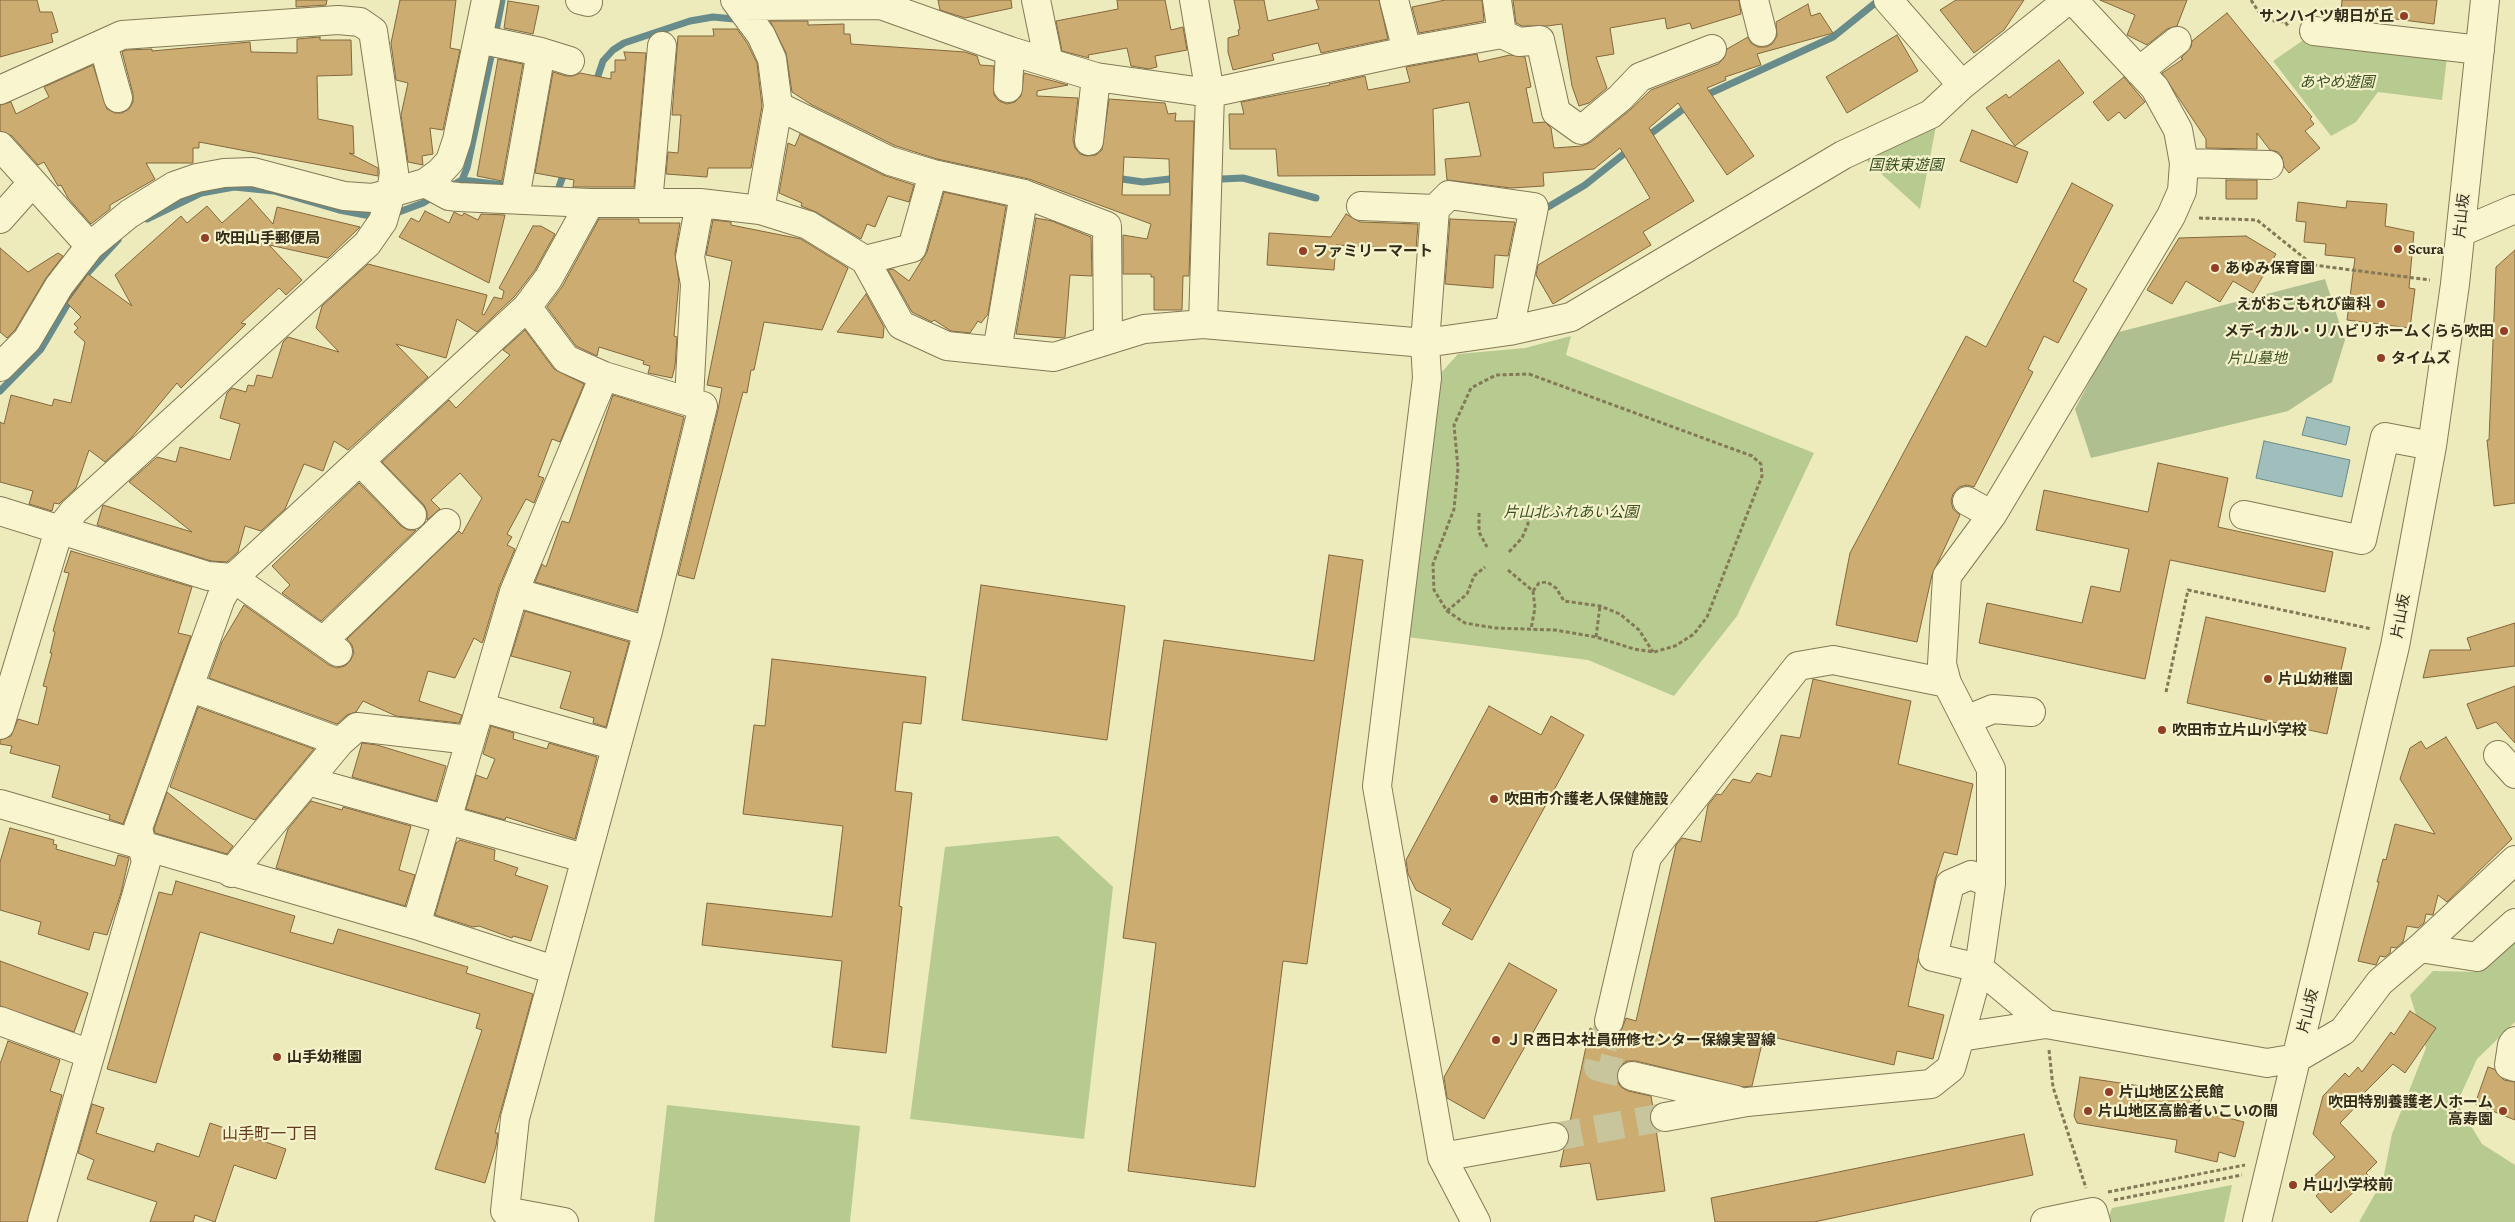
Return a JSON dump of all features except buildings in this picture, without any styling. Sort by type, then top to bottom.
[{"type":"street","points":[[436,189],[454,150],[490,42],[486,0]]},
{"type":"street","points":[[1036,0],[1049,63]]},
{"type":"street","points":[[1194,0],[1210,93],[1203,324]]},
{"type":"street","points":[[1394,0],[1407,50]]},
{"type":"street","points":[[1497,0],[1502,34]]},
{"type":"street","points":[[1754,0],[1762,32]]},
{"type":"street","points":[[1888,0],[1962,85]]},
{"type":"street","points":[[0,367],[27,340],[59,286],[90,246],[129,214],[166,190],[183,182],[224,173],[264,174],[361,199],[391,193],[436,189],[515,198],[590,203],[700,203],[760,210],[808,225],[865,260],[901,325],[947,346],[1054,357],[1144,329],[1203,324],[1425,343],[1509,331],[1571,317],[1843,155],[1931,114],[1962,85],[2068,0]]},
{"type":"street","points":[[1665,1117],[1747,1102],[1930,1084],[1951,1068],[1979,968],[1991,884],[1991,769],[1947,683],[1942,664],[1947,576],[1992,515],[2171,216],[2182,191],[2184,163],[2178,130],[2155,88],[2073,0]]},
{"type":"street","name":"片山坂","points":[[2257,1222],[2395,646],[2432,446],[2455,284],[2485,0]]},
{"type":"street","points":[[738,3],[880,3],[1010,51],[1096,77],[1210,93],[1407,50],[1502,34],[1518,42],[1540,40],[1556,112],[1581,130],[1620,98],[1640,77],[1712,49]]},
{"type":"street","points":[[738,3],[761,35],[772,59],[778,106],[760,210]]},
{"type":"street","points":[[0,90],[122,35],[340,10],[373,31],[394,172],[391,193],[383,221],[367,244],[74,511],[59,530],[0,725]]},
{"type":"street","points":[[2302,30],[2480,50]]},
{"type":"street","points":[[2138,71],[2177,41]]},
{"type":"street","points":[[490,42],[542,52],[570,61]]},
{"type":"street","points":[[103,44],[118,98]]},
{"type":"street","points":[[648,203],[662,46]]},
{"type":"street","points":[[1008,88],[1010,51]]},
{"type":"street","points":[[515,198],[542,52]]},
{"type":"street","points":[[1089,141],[1096,77]]},
{"type":"street","points":[[778,106],[890,161],[933,174],[1024,194],[1107,226],[1108,340]]},
{"type":"street","points":[[0,146],[90,246]]},
{"type":"street","points":[[2184,163],[2269,165]]},
{"type":"street","points":[[865,260],[912,248],[933,174]]},
{"type":"street","points":[[0,219],[32,183]]},
{"type":"street","points":[[997,351],[1024,194]]},
{"type":"street","points":[[1476,1222],[1442,1157],[1376,786],[1426,378],[1425,343],[1436,209],[1449,195],[1534,208],[1509,331]]},
{"type":"street","points":[[42,1222],[146,862],[138,828],[221,598],[233,578],[526,307],[548,279],[590,203]]},
{"type":"street","points":[[688,400],[696,284],[690,257],[700,203]]},
{"type":"street","points":[[1361,206],[1436,209]]},
{"type":"street","points":[[2461,232],[2515,209]]},
{"type":"street","points":[[526,307],[566,359],[604,376],[703,406],[648,631],[514,1118],[505,1211],[564,1222]]},
{"type":"street","points":[[416,925],[514,592],[604,376]]},
{"type":"street","points":[[2244,515],[2362,540],[2385,437],[2432,446]]},
{"type":"street","points":[[360,461],[412,515]]},
{"type":"street","points":[[1967,501],[1992,515]]},
{"type":"street","points":[[0,510],[208,576],[233,578],[331,647],[446,523]]},
{"type":"street","points":[[514,592],[648,631]]},
{"type":"street","points":[[1609,1022],[1647,857],[1798,666],[1833,660],[1947,683]]},
{"type":"street","points":[[189,687],[340,742]]},
{"type":"street","points":[[480,707],[616,746]]},
{"type":"street","points":[[1966,720],[1993,709],[2031,712]]},
{"type":"street","points":[[231,873],[340,742],[358,727],[470,740]]},
{"type":"street","points":[[308,780],[446,821],[584,858]]},
{"type":"street","points":[[0,804],[231,873],[416,925],[554,970]]},
{"type":"street","points":[[1960,1037],[2046,1024],[2267,1063],[2297,1058],[2343,1031],[2380,982],[2420,948],[2515,860]]},
{"type":"street","points":[[1991,884],[1971,875],[1950,884],[1933,956],[1979,968],[2046,1024]]},
{"type":"street","points":[[2420,948],[2477,957],[2515,923]]},
{"type":"street","points":[[0,1021],[90,1054]]},
{"type":"street","points":[[2515,1041],[2512,1045],[2509,1065],[2515,1067]]},
{"type":"street","points":[[1632,1076],[1747,1102]]},
{"type":"street","points":[[1442,1157],[1554,1137]]},
{"type":"street","points":[[2045,1222],[2092,1210]]},
{"type":"path","points":[[2251,0],[2264,20],[2285,22],[2302,30]]},
{"type":"path","points":[[2171,216],[2257,220],[2313,265],[2455,284]]},
{"type":"path","points":[[1529,374],[1752,456],[1761,464],[1762,476],[1707,617],[1694,634],[1675,646],[1654,652],[1634,649],[1596,637],[1555,630],[1494,628],[1465,623],[1447,611],[1434,590],[1433,564],[1454,509],[1458,468],[1454,425],[1471,388],[1496,375],[1529,374]]},
{"type":"path","points":[[1509,552],[1522,538],[1528,524],[1528,511]]},
{"type":"path","points":[[1479,513],[1479,532],[1487,547]]},
{"type":"path","points":[[1447,611],[1468,594],[1474,576],[1485,567]]},
{"type":"path","points":[[1508,570],[1533,591],[1535,608],[1531,629]]},
{"type":"path","points":[[1533,591],[1539,583],[1547,582],[1556,588],[1564,601],[1600,606],[1620,614],[1639,630],[1654,652]]},
{"type":"path","points":[[2166,692],[2188,590],[2372,629]]},
{"type":"path","points":[[1596,637],[1600,606]]},
{"type":"path","points":[[2046,1024],[2053,1086],[2092,1210]]},
{"type":"path","points":[[2092,1210],[2248,1165]]},
{"type":"path","points":[[2092,1210],[2107,1202],[2246,1174]]},
{"type":"green space","name":"あやめ遊園","points":[[2305,39],[2447,57],[2442,100],[2378,92],[2356,122],[2331,136],[2273,61]]},
{"type":"green space","name":"国鉄東遊園","points":[[1936,126],[1920,209],[1866,160]]},
{"type":"green space","name":"片山墓地","points":[[2325,279],[2345,340],[2332,382],[2288,411],[2091,458],[2075,409],[2115,333]]},
{"type":"green space","name":"片山北ふれあい公園","points":[[1571,336],[1566,355],[1814,453],[1737,616],[1674,696],[1588,660],[1407,637],[1440,374],[1458,354],[1525,348]]},
{"type":"green space","points":[[1058,836],[1113,887],[1084,1139],[910,1119],[945,847]]},
{"type":"green space","points":[[2515,942],[2515,1022],[2477,1059],[2457,1103],[2482,1144],[2515,1165],[2515,1222],[2359,1222],[2383,1180],[2392,1134],[2426,1048],[2410,995],[2433,971],[2480,972]]},
{"type":"green space","points":[[667,1105],[860,1126],[850,1222],[654,1222]]},
{"type":"green space","points":[[2232,1185],[2224,1222],[2107,1222],[2112,1208]]},
{"type":"water","points":[[2307,417],[2350,427],[2346,445],[2302,435]]},
{"type":"water","points":[[2264,441],[2350,460],[2342,497],[2256,478]]},
{"type":"waterway","points":[[495,36],[502,0]]},
{"type":"waterway","points":[[1704,96],[1833,37],[1874,4]]},
{"type":"waterway","points":[[595,85],[603,61],[613,50],[624,43],[690,21],[713,17],[734,19]]},
{"type":"waterway","points":[[449,187],[462,180],[467,168],[493,47]]},
{"type":"waterway","points":[[1645,138],[1690,104]]},
{"type":"waterway","points":[[1548,207],[1585,185],[1630,149]]},
{"type":"waterway","points":[[552,190],[558,190],[565,170]]},
{"type":"waterway","points":[[1115,178],[1143,182],[1179,178]]},
{"type":"waterway","points":[[1222,179],[1243,178],[1316,198]]},
{"type":"waterway","points":[[462,180],[503,185]]},
{"type":"waterway","points":[[147,219],[201,193],[234,187],[274,191],[339,210],[371,216]]},
{"type":"waterway","points":[[399,212],[423,203],[436,195]]},
{"type":"waterway","points":[[0,391],[41,349],[83,278],[118,240]]},
{"type":"tunnel","points":[[1609,1021],[1598,1067],[1632,1076]]},
{"type":"tunnel","points":[[1554,1137],[1665,1117]]},
{"type":"place","name":"サンハイツ朝日が丘","points":[[2404,16]]},
{"type":"place","name":"吹田山手郵便局","points":[[205,238]]},
{"type":"place","name":"Scura","points":[[2398,249]]},
{"type":"place","name":"ファミリーマート","points":[[1303,251]]},
{"type":"place","name":"あゆみ保育園","points":[[2215,268]]},
{"type":"place","name":"えがおこもれび歯科","points":[[2381,304]]},
{"type":"place","name":"メディカル・リハビリホームくらら吹田","points":[[2504,331]]},
{"type":"place","name":"タイムズ","points":[[2381,358]]},
{"type":"place","name":"片山幼稚園","points":[[2268,679]]},
{"type":"place","name":"吹田市立片山小学校","points":[[2162,730]]},
{"type":"place","name":"吹田市介護老人保健施設","points":[[1494,799]]},
{"type":"place","name":"ＪＲ西日本社員研修センター保線実習線","points":[[1496,1040]]},
{"type":"place","name":"山手幼稚園","points":[[277,1057]]},
{"type":"place","name":"片山地区公民館","points":[[2109,1092]]},
{"type":"place","name":"片山地区高齢者いこいの間","points":[[2088,1111]]},
{"type":"place","name":"吹田特別養護老人ホーム 高寿園","points":[[2503,1111]]},
{"type":"place","name":"片山小学校前","points":[[2293,1185]]},
{"type":"district","name":"山手町一丁目","points":[[270,1134]]}]
